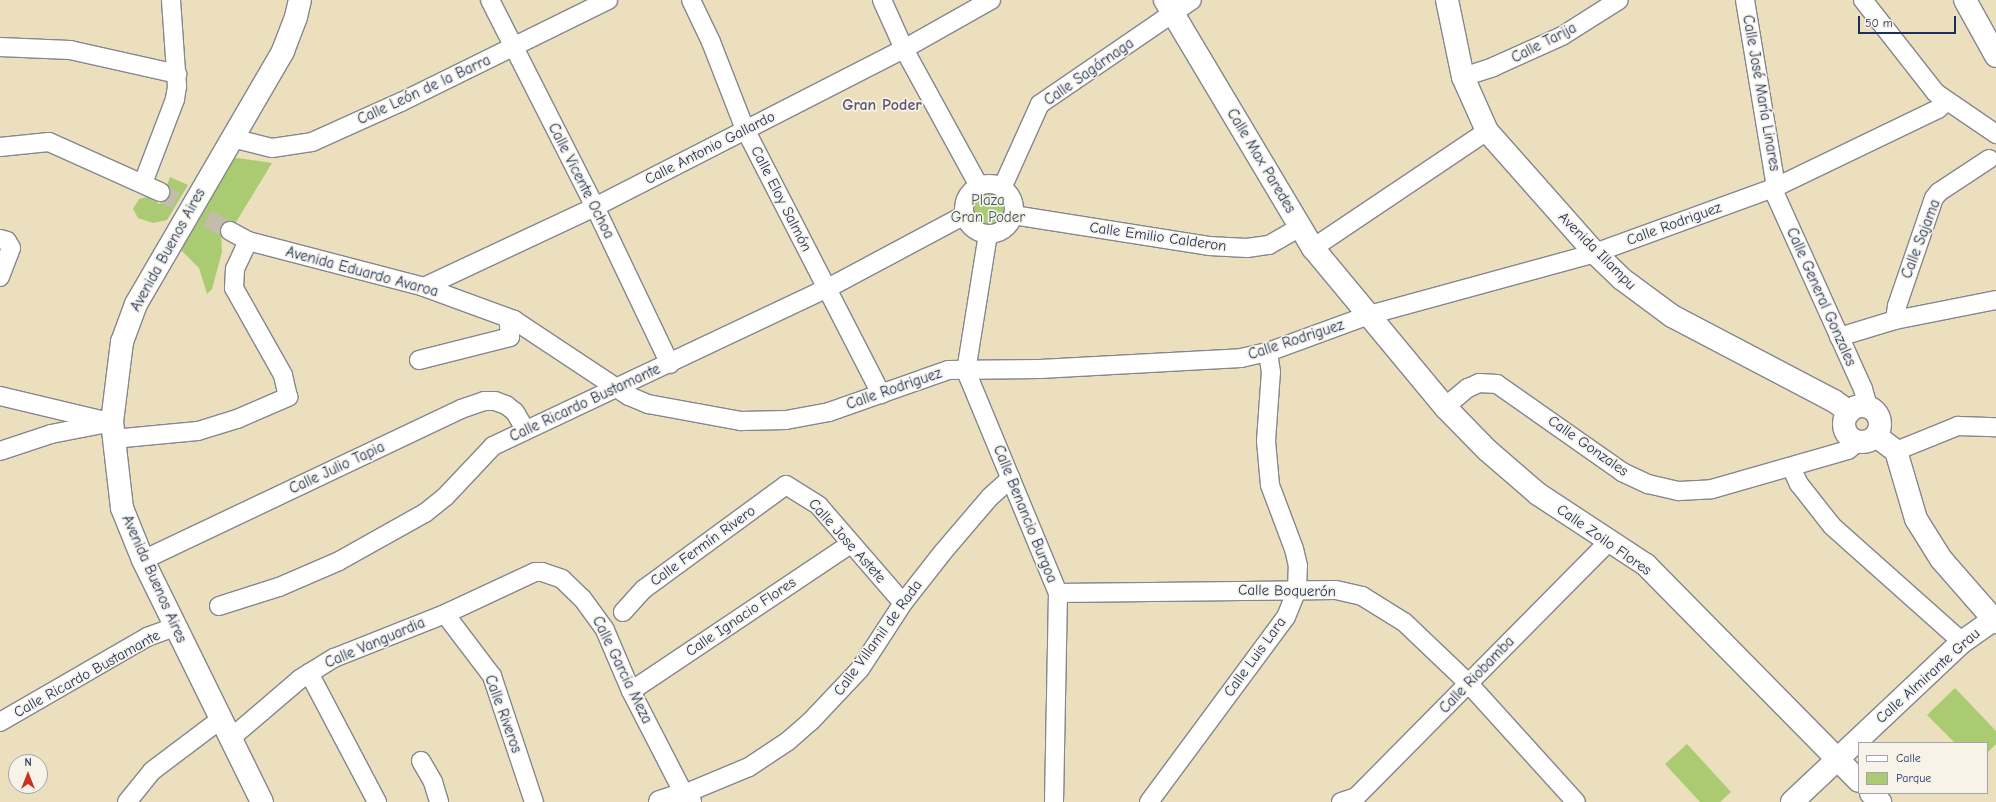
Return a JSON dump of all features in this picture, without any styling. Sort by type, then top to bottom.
[{"type":"main road","name":"Avenida Buenos Aires","points":[[262,802],[143,560],[122,508],[112,431],[122,342],[136,304],[283,51],[296,17],[300,0]]},
{"type":"main road","name":"Avenida Illampu","points":[[1448,0],[1463,77],[1487,130],[1595,253],[1622,279],[1672,316],[1813,389],[1859,409]]},
{"type":"main road","points":[[1965,0],[1996,56]]},
{"type":"main road","name":"Calle Max Paredes","points":[[1170,7],[1312,248],[1369,315]]},
{"type":"main road","name":"Calle Zoilo Flores","points":[[1369,315],[1445,407],[1486,450],[1538,494],[1646,565],[1858,780]]},
{"type":"main road","points":[[1867,439],[1880,423],[1879,416],[1859,409],[1844,423],[1848,435],[1867,439],[1896,451],[1916,519],[1941,559],[1995,620]]},
{"type":"main road","name":"Calle Almirante Grau","points":[[1792,802],[1962,642],[1995,620]]},
{"type":"main road","points":[[1872,794],[1880,802]]},
{"type":"main road","name":"Calle Villamil de Rada","points":[[660,802],[687,798]]},
{"type":"street","points":[[143,183],[175,99],[177,74],[171,0]]},
{"type":"street","name":"Calle Vicente Ochoa","points":[[490,0],[513,48],[595,207],[670,364]]},
{"type":"street","name":"Calle León de la Barra","points":[[232,138],[272,148],[306,143],[401,102],[608,0]]},
{"type":"street","name":"Calle Eloy Salmón","points":[[691,0],[711,42],[745,129],[828,288],[881,394]]},
{"type":"street","points":[[882,0],[904,49],[979,186]]},
{"type":"street","name":"Calle Antonio Gallardo","points":[[424,287],[595,207],[904,49],[992,0]]},
{"type":"street","name":"Calle Sagárnaga","points":[[1002,188],[1040,104],[1170,7],[1192,0]]},
{"type":"street","name":"Calle Tarija","points":[[1463,77],[1493,67],[1558,38],[1619,0]]},
{"type":"street","name":"Calle José María Linares","points":[[1745,0],[1776,187]]},
{"type":"street","points":[[1863,0],[1936,93],[1946,102],[1996,134]]},
{"type":"street","points":[[0,47],[70,50],[177,74]]},
{"type":"street","name":"Calle Rodriguez","points":[[618,388],[629,396],[648,404],[733,420],[767,422],[803,418],[829,412],[948,370],[966,371],[1242,358],[1268,352],[1369,315],[1595,253],[1776,187],[1938,109],[1946,102]]},
{"type":"street","points":[[1312,248],[1487,130]]},
{"type":"street","points":[[0,147],[49,142],[143,183],[160,192]]},
{"type":"street","name":"Calle Sajama","points":[[1895,320],[1899,298],[1934,198],[1939,192],[1988,159]]},
{"type":"street","points":[[994,185],[1002,188],[1012,200],[1013,215],[1004,229],[988,234],[973,229],[964,215],[965,201],[979,186],[994,185]]},
{"type":"street","name":"Calle General Gonzales","points":[[1776,187],[1775,194],[1863,389],[1859,409]]},
{"type":"street","name":"Calle Ricardo Bustamante","points":[[219,606],[279,587],[315,572],[425,513],[445,497],[493,446],[525,429],[670,364],[828,288],[964,215]]},
{"type":"street","name":"Calle Emilio Calderon","points":[[1013,215],[1209,246],[1247,248],[1269,245],[1300,228]]},
{"type":"street","name":"Avenida Eduardo Avaroa","points":[[230,231],[248,241],[424,287],[514,320],[618,388]]},
{"type":"street","points":[[966,371],[988,234]]},
{"type":"street","points":[[0,277],[10,255],[5,241]]},
{"type":"street","points":[[0,451],[50,434],[112,431],[198,430],[238,419],[288,397],[283,375],[234,288],[234,269],[248,241]]},
{"type":"street","points":[[1839,337],[1895,320],[1996,300]]},
{"type":"street","points":[[419,360],[510,337],[509,326],[514,320]]},
{"type":"street","name":"Calle Luis Lara","points":[[1149,802],[1286,616],[1297,590],[1298,566],[1294,549],[1270,485],[1266,441],[1271,372],[1268,352]]},
{"type":"street","name":"Calle Benancio Burgoa","points":[[966,371],[1058,593],[1054,802]]},
{"type":"street","name":"Calle Gonzales","points":[[1445,407],[1468,388],[1479,383],[1496,384],[1622,472],[1663,489],[1685,491],[1712,489],[1791,467],[1848,450],[1867,439]]},
{"type":"street","points":[[0,396],[112,431]]},
{"type":"street","name":"Calle Julio Tapia","points":[[143,560],[461,409],[484,401],[495,401],[506,405],[515,412],[525,429]]},
{"type":"street","points":[[1896,451],[1958,426],[1996,427]]},
{"type":"street","points":[[1791,467],[1799,484],[1832,526],[1962,642]]},
{"type":"street","name":"Calle Villamil de Rada","points":[[687,798],[749,767],[783,745],[811,722],[860,669],[903,603],[990,497],[1011,478]]},
{"type":"street","name":"Calle Jose Astete","points":[[786,484],[819,506],[903,603]]},
{"type":"street","name":"Calle Fermín Rivero","points":[[623,612],[644,589],[786,484]]},
{"type":"street","name":"Calle Riobamba","points":[[1349,801],[1469,684],[1549,599],[1609,541]]},
{"type":"street","name":"Calle Ignacio Flores","points":[[631,691],[851,544]]},
{"type":"street","name":"Calle Garcia Meza","points":[[535,572],[562,579],[594,613],[606,630],[631,691],[687,798]]},
{"type":"street","name":"Calle Vanguardia","points":[[231,738],[309,673],[351,650],[445,614],[535,572]]},
{"type":"street","name":"Calle Boquerón","points":[[1058,593],[1336,590],[1362,596],[1383,607],[1404,622],[1469,684],[1576,802]]},
{"type":"street","name":"Calle Riveros","points":[[445,614],[492,676],[534,802]]},
{"type":"street","name":"Calle Ricardo Bustamante","points":[[0,722],[147,638],[175,627]]},
{"type":"street","points":[[309,673],[377,802]]},
{"type":"street","points":[[127,802],[152,770],[221,719]]},
{"type":"street","points":[[421,761],[432,782],[438,802]]},
{"type":"green space","points":[[238,158],[272,163],[233,227],[225,225],[221,232],[222,252],[212,289],[207,294],[199,268],[180,249],[231,159]]},
{"type":"green space","points":[[170,177],[188,185],[167,220],[153,223],[138,218],[133,209],[139,199],[147,197],[160,204]]},
{"type":"green space","name":"Plaza Gran Poder","points":[[985,192],[991,192],[995,193],[1002,199],[1005,209],[1004,216],[998,223],[991,226],[985,226],[981,225],[974,219],[971,212],[971,206],[972,202],[978,195]]},
{"type":"green space","points":[[1955,688],[1996,731],[1996,744],[1988,752],[1988,742],[1954,742],[1927,715]]},
{"type":"green space","points":[[1687,744],[1731,792],[1720,802],[1700,802],[1665,764]]},
{"type":"tunnel","points":[[160,192],[230,231]]},
{"type":"district","name":"Gran Poder","points":[[882,105]]}]
